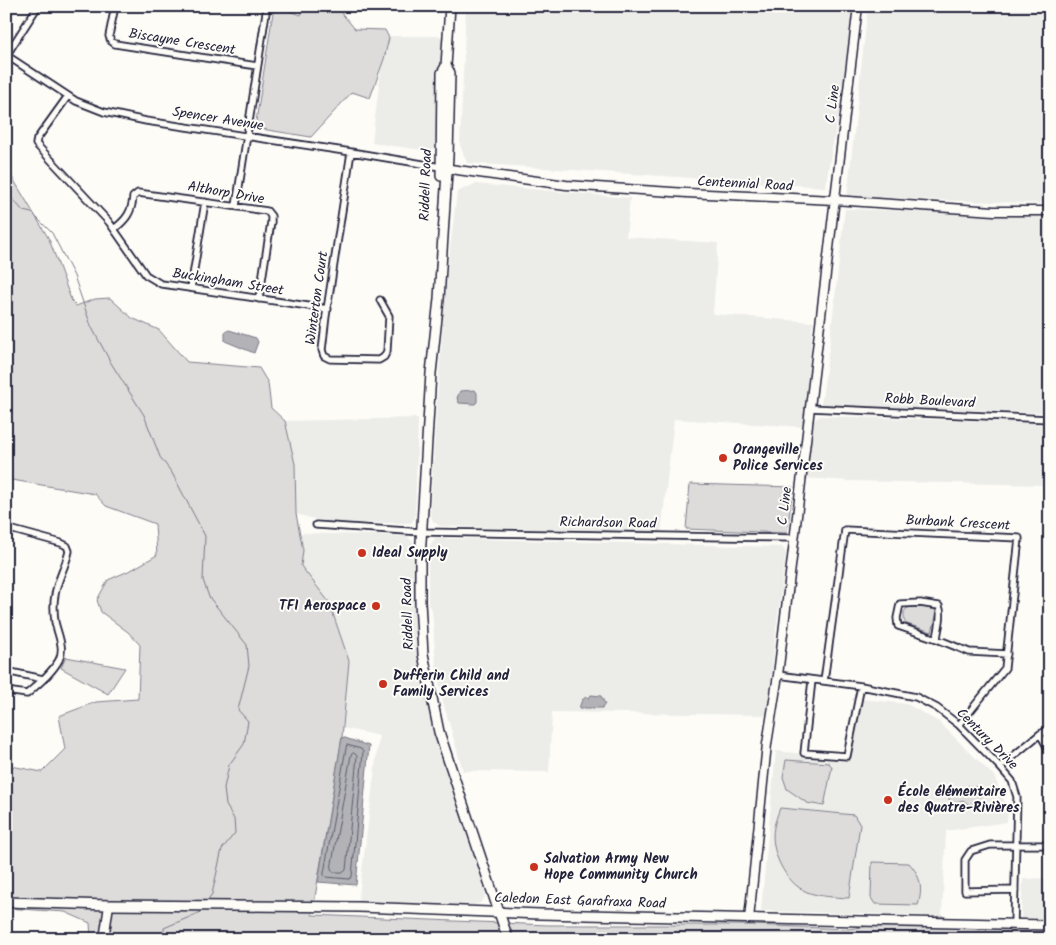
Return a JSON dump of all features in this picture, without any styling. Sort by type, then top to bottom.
[{"type":"main road","name":"Riddell Road","points":[[450,6],[446,66],[450,73],[439,299],[431,373],[422,532],[420,602],[423,654],[440,732],[508,939]]},
{"type":"main road","name":"Caledon East Garafraxa Road","points":[[6,902],[109,905],[359,907],[540,914],[1050,925]]},
{"type":"street","points":[[7,55],[38,6]]},
{"type":"street","name":"Biscayne Crescent","points":[[115,6],[109,36],[115,44],[257,66]]},
{"type":"street","points":[[236,206],[267,6]]},
{"type":"street","name":"C Line","points":[[749,919],[767,744],[778,675],[858,6]]},
{"type":"street","name":"Spencer Avenue","points":[[7,55],[84,105],[117,116],[444,168]]},
{"type":"street","name":"Buckingham Street","points":[[68,96],[36,144],[114,229],[146,275],[161,284],[328,309]]},
{"type":"street","name":"Winterton Court","points":[[351,152],[322,350],[324,356],[330,358],[379,360],[384,357],[388,351],[389,316],[380,300]]},
{"type":"street","name":"Centennial Road","points":[[444,168],[566,185],[994,211],[1050,211]]},
{"type":"street","name":"Althorp Drive","points":[[114,229],[130,213],[133,197],[138,192],[267,211],[271,216],[259,299]]},
{"type":"street","points":[[191,288],[205,202]]},
{"type":"street","name":"Robb Boulevard","points":[[809,408],[1050,419]]},
{"type":"street","name":"Richardson Road","points":[[316,525],[422,532],[793,538]]},
{"type":"street","points":[[6,528],[61,543],[69,551],[57,585],[54,605],[55,621],[62,652],[54,668],[27,694],[6,691]]},
{"type":"street","name":"Burbank Crescent","points":[[824,681],[846,530],[1019,538],[1005,668],[959,725]]},
{"type":"street","points":[[937,639],[941,610],[939,606],[920,603],[900,604],[897,618],[898,626],[969,652],[1007,654]]},
{"type":"street","points":[[6,671],[43,679]]},
{"type":"street","name":"Century Drive","points":[[778,675],[861,686],[916,696],[937,708],[959,725],[1000,766],[1012,781],[1017,797],[1014,924]]},
{"type":"street","points":[[812,680],[804,753],[847,756],[861,686]]},
{"type":"street","points":[[1000,766],[1040,734],[1050,729]]},
{"type":"street","points":[[1040,734],[1050,752]]},
{"type":"street","points":[[1015,890],[965,891],[965,860],[971,851],[990,845],[1050,845]]},
{"type":"street","points":[[104,939],[109,905]]},
{"type":"shaded area","points":[[274,6],[301,15],[305,6],[339,6],[339,10],[355,29],[385,30],[389,38],[384,59],[370,98],[352,92],[311,137],[255,128]]},
{"type":"shaded area","points":[[466,6],[852,6],[842,95],[825,187],[467,163],[460,145]]},
{"type":"shaded area","points":[[868,6],[1050,6],[1050,204],[847,197]]},
{"type":"shaded area","points":[[385,36],[443,36],[435,148],[430,151],[372,143]]},
{"type":"shaded area","points":[[6,170],[49,239],[72,302],[76,306],[95,299],[110,298],[132,318],[159,330],[187,362],[259,368],[268,383],[271,408],[285,421],[295,464],[296,514],[303,550],[301,566],[329,602],[349,661],[342,737],[312,915],[548,925],[752,925],[848,929],[942,916],[979,930],[1014,922],[1050,930],[1050,939],[91,939],[90,923],[65,912],[6,908],[6,765],[42,772],[65,749],[59,716],[96,702],[138,699],[140,645],[128,632],[101,612],[97,600],[108,580],[133,569],[157,555],[155,524],[106,506],[95,494],[6,479]]},
{"type":"shaded area","points":[[475,184],[630,198],[626,237],[718,243],[713,314],[813,322],[803,427],[674,419],[661,533],[440,526],[433,521],[430,514],[436,414],[447,274],[457,192]]},
{"type":"shaded area","points":[[845,209],[1050,215],[1050,413],[821,405]]},
{"type":"shaded area","points":[[820,416],[1050,423],[1050,485],[850,481],[805,478],[813,423]]},
{"type":"shaded area","points":[[418,418],[415,518],[411,523],[338,523],[296,514],[285,421]]},
{"type":"shaded area","points":[[690,484],[793,487],[787,533],[686,529]]},
{"type":"shaded area","points":[[300,533],[407,536],[418,548],[415,645],[437,745],[485,891],[485,897],[480,903],[472,905],[358,903],[379,736],[343,728],[349,661],[329,602],[301,566],[303,549]]},
{"type":"shaded area","points":[[435,538],[782,547],[786,553],[775,637],[768,715],[552,712],[549,772],[463,771],[442,698],[436,665],[432,609],[428,605],[428,549]]},
{"type":"shaded area","points":[[907,608],[933,608],[937,613],[932,632],[907,624],[904,621],[904,612]]},
{"type":"shaded area","points":[[66,657],[125,668],[108,694],[61,668]]},
{"type":"shaded area","name":"École élémentaire des Quatre-Rivières","points":[[861,699],[907,704],[939,722],[994,776],[1008,809],[1007,822],[946,831],[942,916],[761,911],[776,751],[850,759]]},
{"type":"shaded area","points":[[786,760],[829,763],[832,767],[824,806],[807,803],[787,789],[783,777]]},
{"type":"shaded area","points":[[967,786],[977,787],[981,797],[976,803],[969,805],[963,800],[951,804],[948,796],[961,792]]},
{"type":"shaded area","points":[[780,808],[854,815],[860,825],[849,898],[812,894],[799,888],[786,874],[776,855],[773,836],[774,825]]},
{"type":"shaded area","points":[[872,862],[909,863],[920,883],[918,905],[875,904],[871,898]]},
{"type":"shaded area","points":[[1050,878],[1050,918],[1021,918],[1023,879]]},
{"type":"water","points":[[229,330],[256,338],[258,342],[254,353],[225,341],[225,332]]},
{"type":"water","points":[[475,390],[477,402],[475,404],[459,403],[457,398],[460,391]]},
{"type":"water","points":[[591,695],[601,696],[605,704],[602,708],[579,708],[582,700],[586,697],[589,698]]},
{"type":"water","points":[[342,737],[369,746],[356,885],[318,882]]},
{"type":"waterway","points":[[6,191],[23,211],[32,213],[52,233],[74,276],[91,326],[111,363],[144,415],[160,457],[172,473],[205,536],[203,580],[209,597],[247,645],[249,666],[238,710],[248,721],[244,744],[229,765],[224,788],[226,805],[234,819],[235,833],[222,849],[212,894],[207,901]]},
{"type":"waterway","points":[[164,939],[164,928],[201,911]]},
{"type":"place","name":"Orangeville Police Services","points":[[723,458]]},
{"type":"place","name":"Ideal Supply","points":[[362,553]]},
{"type":"place","name":"TFI Aerospace","points":[[376,606]]},
{"type":"place","name":"Dufferin Child and Family Services","points":[[383,684]]},
{"type":"place","name":"École élémentaire des Quatre-Rivières","points":[[888,800]]},
{"type":"place","name":"Salvation Army New Hope Community Church","points":[[534,867]]}]
